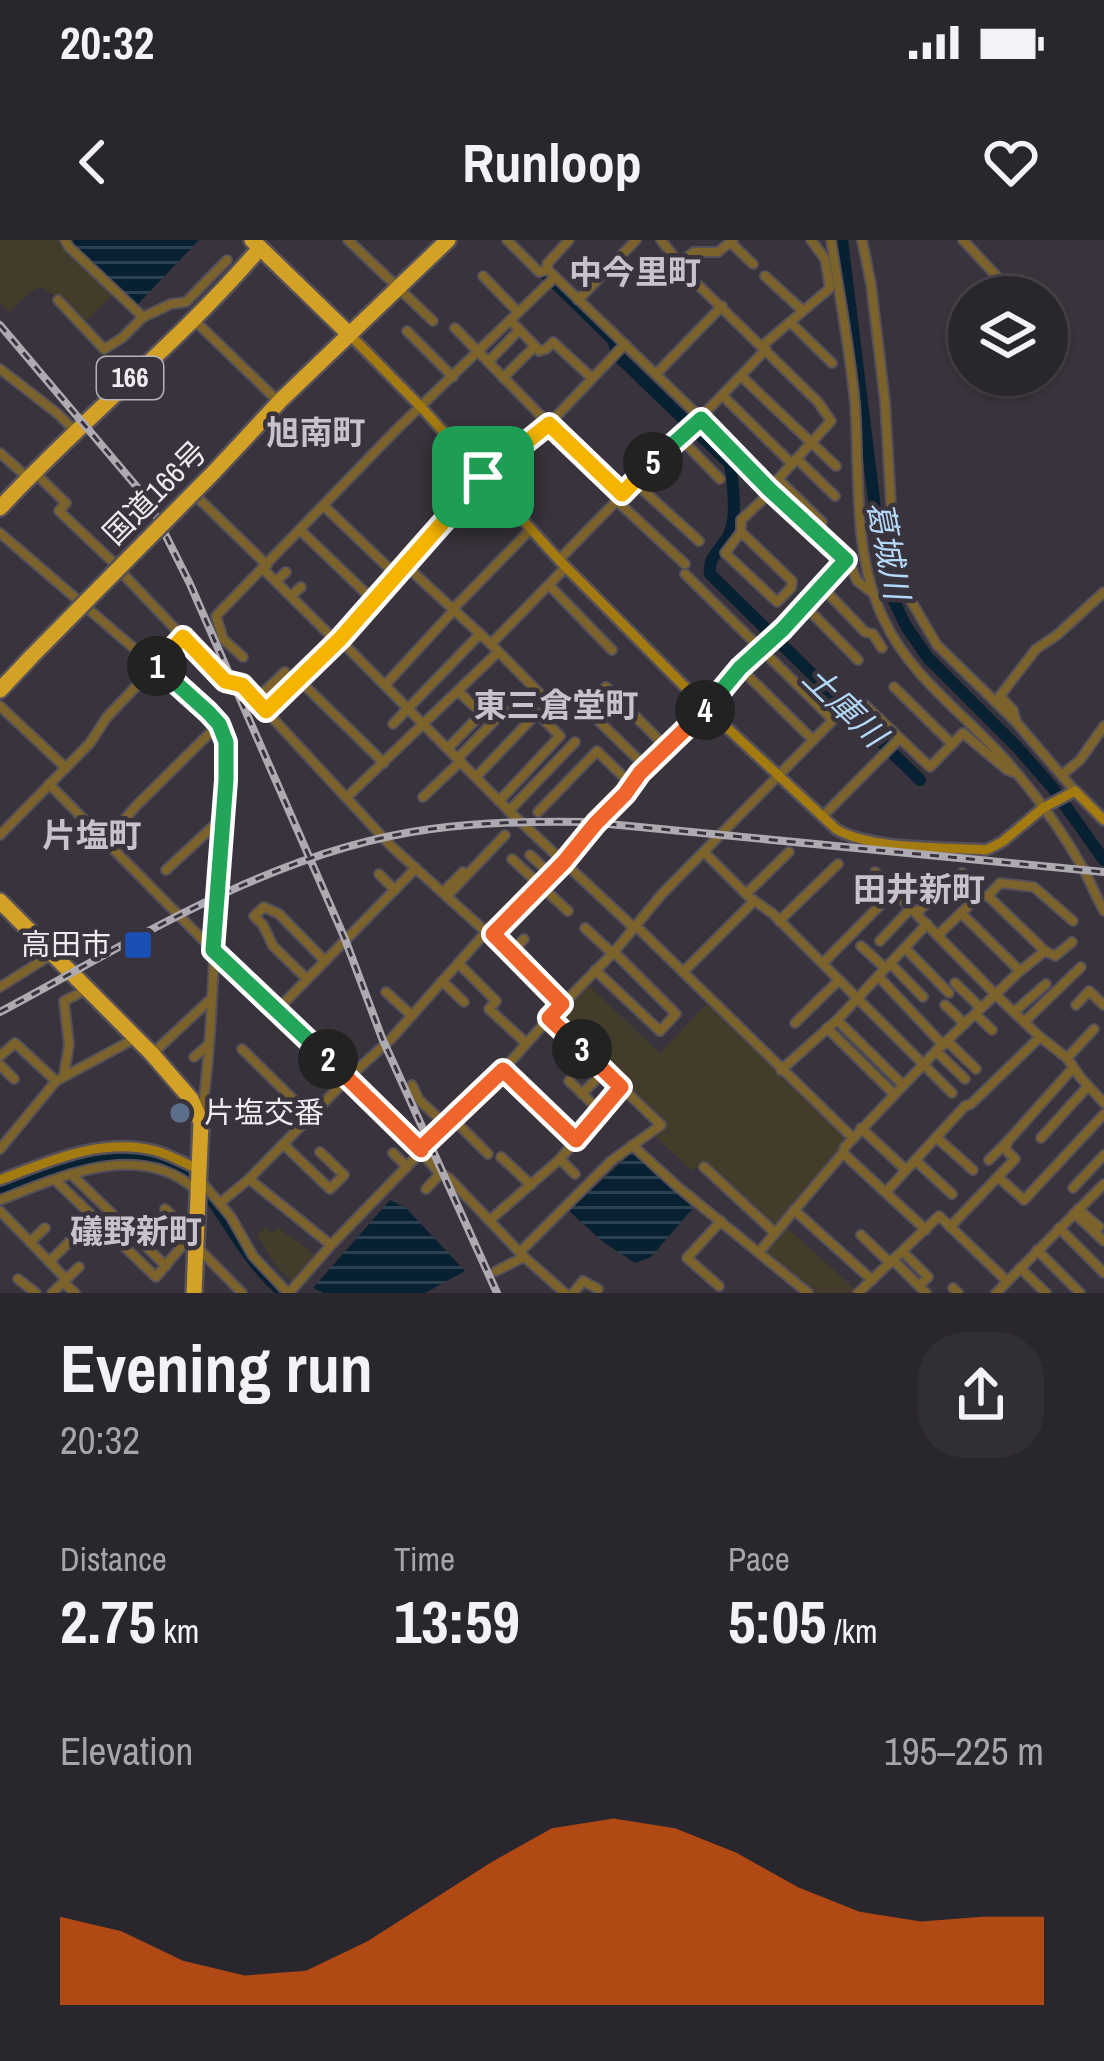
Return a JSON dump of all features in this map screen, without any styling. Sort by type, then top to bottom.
[{"type":"highway","name":"国道166号","points":[[0,689],[279,402],[448,240]]},
{"type":"highway","name":"166","points":[[0,508],[193,319],[260,243]]},
{"type":"highway","points":[[260,243],[349,334]]},
{"type":"highway","points":[[0,901],[191,1099],[201,1122],[194,1293]]},
{"type":"main road","points":[[349,334],[563,564],[777,777],[836,829],[876,842],[986,850],[1072,792],[1104,820]]},
{"type":"main road","points":[[0,1180],[84,1150],[122,1147],[157,1151],[200,1183]]},
{"type":"street","points":[[65,240],[143,317]]},
{"type":"street","points":[[347,240],[433,321]]},
{"type":"street","points":[[507,240],[538,272],[548,272]]},
{"type":"street","points":[[568,240],[547,264],[548,272],[578,299],[619,350],[656,374],[695,425],[850,562],[857,581],[872,592]]},
{"type":"street","points":[[578,299],[636,240]]},
{"type":"street","points":[[347,797],[458,691],[619,497],[695,425],[790,322],[830,288],[824,259],[811,240]]},
{"type":"street","points":[[831,240],[854,397],[864,555],[885,625],[916,671],[1018,773],[1045,807],[1104,911]]},
{"type":"street","points":[[862,240],[885,401],[892,521],[907,594],[937,645],[1016,722],[1072,792]]},
{"type":"street","points":[[963,240],[996,276]]},
{"type":"street","points":[[679,262],[694,252],[712,254],[732,241],[753,264]]},
{"type":"street","points":[[666,242],[679,262],[818,402],[831,421],[741,520],[741,532],[725,553],[777,602],[792,581],[741,532]]},
{"type":"street","points":[[58,300],[104,349],[143,317],[186,302],[226,260]]},
{"type":"street","points":[[243,657],[223,639],[216,616],[518,312],[548,272]]},
{"type":"street","points":[[483,276],[518,312]]},
{"type":"street","points":[[764,276],[802,311]]},
{"type":"street","points":[[656,374],[722,306]]},
{"type":"street","points":[[193,319],[279,402]]},
{"type":"street","points":[[510,320],[539,351],[553,342],[592,378]]},
{"type":"street","points":[[790,322],[832,363]]},
{"type":"street","points":[[0,1200],[54,1179],[110,1165],[150,1167],[173,1174],[200,1183],[220,1203],[253,1256],[289,1293],[832,720],[454,328]]},
{"type":"street","points":[[488,362],[520,329]]},
{"type":"street","points":[[407,331],[453,376]]},
{"type":"street","points":[[503,378],[535,346]]},
{"type":"street","points":[[266,711],[338,640],[485,479],[549,424],[619,350]]},
{"type":"street","points":[[0,369],[75,431]]},
{"type":"street","points":[[741,376],[836,466]]},
{"type":"street","points":[[723,396],[835,496]]},
{"type":"street","points":[[279,402],[268,424],[176,518],[167,510],[279,402]]},
{"type":"street","points":[[679,437],[721,479]]},
{"type":"street","points":[[0,453],[66,503],[59,511],[114,563]]},
{"type":"street","points":[[778,479],[823,522]]},
{"type":"street","points":[[634,482],[699,541]]},
{"type":"street","points":[[196,496],[509,811],[636,926],[852,1137]]},
{"type":"street","points":[[324,506],[397,575]]},
{"type":"street","points":[[300,530],[374,601]]},
{"type":"street","points":[[386,684],[530,530]]},
{"type":"street","points":[[0,533],[219,724],[226,742],[201,1122]]},
{"type":"street","points":[[143,533],[152,542],[13,684],[0,689],[4,676],[143,533]]},
{"type":"street","points":[[220,1203],[392,1039],[458,963],[552,875],[646,767],[846,560]]},
{"type":"street","points":[[406,566],[558,712]]},
{"type":"street","points":[[276,581],[286,572]]},
{"type":"street","points":[[122,573],[225,681],[242,685],[390,845],[562,1004]]},
{"type":"street","points":[[549,585],[612,650]]},
{"type":"street","points":[[822,586],[882,648]]},
{"type":"street","points":[[291,596],[301,587]]},
{"type":"street","points":[[1016,722],[1000,696],[1036,649],[1104,592]]},
{"type":"street","points":[[804,605],[858,660]]},
{"type":"street","points":[[393,724],[480,634]]},
{"type":"street","points":[[0,835],[90,743],[107,717],[183,637]]},
{"type":"street","points":[[740,668],[813,740]]},
{"type":"street","points":[[255,700],[285,672]]},
{"type":"street","points":[[299,680],[384,763]]},
{"type":"street","points":[[602,691],[606,687],[667,748]]},
{"type":"street","points":[[894,687],[952,744]]},
{"type":"street","points":[[448,748],[481,708],[458,691]]},
{"type":"street","points":[[575,698],[646,767]]},
{"type":"street","points":[[864,704],[930,767],[963,733],[1007,770],[1018,773]]},
{"type":"street","points":[[0,706],[66,768]]},
{"type":"street","points":[[423,797],[505,710]]},
{"type":"street","points":[[477,776],[537,713],[560,736],[499,801]]},
{"type":"street","points":[[106,841],[219,724]]},
{"type":"street","points":[[1062,775],[1080,760],[1104,726]]},
{"type":"street","points":[[822,817],[899,739]]},
{"type":"street","points":[[509,811],[574,742]]},
{"type":"street","points":[[538,812],[597,751],[632,785]]},
{"type":"street","points":[[49,784],[522,1255],[574,1292],[583,1281],[598,1288]]},
{"type":"street","points":[[166,870],[222,818]]},
{"type":"street","points":[[445,894],[505,835]]},
{"type":"street","points":[[445,894],[484,851]]},
{"type":"street","points":[[704,852],[952,1093]]},
{"type":"street","points":[[683,972],[790,852]]},
{"type":"street","points":[[530,854],[552,875]]},
{"type":"street","points":[[512,859],[568,911]]},
{"type":"street","points":[[779,921],[838,864]]},
{"type":"street","points":[[277,1010],[416,868]]},
{"type":"street","points":[[875,872],[1066,1058],[1104,1103]]},
{"type":"street","points":[[880,941],[962,873]]},
{"type":"street","points":[[379,874],[394,890]]},
{"type":"street","points":[[988,896],[1000,883],[1034,886],[1073,921]]},
{"type":"street","points":[[823,963],[895,891]]},
{"type":"street","points":[[938,935],[979,896],[988,896],[1045,951],[1055,956],[1072,943]]},
{"type":"street","points":[[307,979],[273,946],[254,916],[264,907],[279,914],[325,961]]},
{"type":"street","points":[[961,913],[1020,971]]},
{"type":"street","points":[[782,1070],[927,924]]},
{"type":"street","points":[[585,928],[676,1014],[660,1031],[595,970]]},
{"type":"street","points":[[511,953],[524,939]]},
{"type":"street","points":[[861,946],[884,969],[964,1079]]},
{"type":"street","points":[[905,948],[949,993]]},
{"type":"street","points":[[760,1251],[852,1137],[1045,951]]},
{"type":"street","points":[[0,987],[54,953]]},
{"type":"street","points":[[458,963],[496,1001],[489,1009],[526,1043]]},
{"type":"street","points":[[1024,1022],[1081,967]]},
{"type":"street","points":[[884,969],[923,998]]},
{"type":"street","points":[[795,1023],[839,980]]},
{"type":"street","points":[[442,982],[464,1002]]},
{"type":"street","points":[[955,983],[992,1030]]},
{"type":"street","points":[[1014,1012],[1046,984]]},
{"type":"street","points":[[60,1078],[69,1045],[64,1001],[87,989]]},
{"type":"street","points":[[1076,1005],[1089,991],[1104,1005]]},
{"type":"street","points":[[386,992],[412,1016]]},
{"type":"street","points":[[152,1054],[212,998]]},
{"type":"street","points":[[946,1005],[965,1024]]},
{"type":"street","points":[[496,1271],[522,1255],[611,1161],[662,1124],[549,1018]]},
{"type":"street","points":[[837,1019],[903,1085]]},
{"type":"street","points":[[827,1028],[894,1094]]},
{"type":"street","points":[[1066,1058],[1094,1029]]},
{"type":"street","points":[[886,1192],[965,1106],[1040,1037]]},
{"type":"street","points":[[0,1149],[60,1078],[136,1038]]},
{"type":"street","points":[[14,1079],[0,1061],[15,1043],[60,1078]]},
{"type":"street","points":[[194,1057],[209,1044]]},
{"type":"street","points":[[942,1046],[976,1069]]},
{"type":"street","points":[[242,1049],[310,1117]]},
{"type":"street","points":[[989,1160],[1074,1068]]},
{"type":"street","points":[[503,1070],[576,1140]]},
{"type":"street","points":[[582,1094],[604,1070]]},
{"type":"street","points":[[569,1081],[601,1112]]},
{"type":"street","points":[[182,1087],[193,1094],[206,1085]]},
{"type":"street","points":[[412,1085],[419,1100],[488,1154]]},
{"type":"street","points":[[1041,1138],[1088,1086]]},
{"type":"street","points":[[490,1220],[560,1159],[621,1087]]},
{"type":"street","points":[[998,1177],[1024,1201],[1104,1114]]},
{"type":"street","points":[[861,1128],[906,1170]]},
{"type":"street","points":[[936,1137],[973,1170]]},
{"type":"street","points":[[950,1227],[1015,1159],[1005,1149],[1007,1141]]},
{"type":"street","points":[[283,1144],[330,1189],[344,1174],[320,1152]]},
{"type":"street","points":[[632,1145],[808,1293]]},
{"type":"street","points":[[843,1153],[926,1230]]},
{"type":"street","points":[[393,1154],[407,1167]]},
{"type":"street","points":[[1073,1188],[1104,1155]]},
{"type":"street","points":[[501,1157],[531,1185]]},
{"type":"street","points":[[560,1159],[574,1174]]},
{"type":"street","points":[[916,1160],[952,1194]]},
{"type":"street","points":[[704,1167],[775,1233]]},
{"type":"street","points":[[426,1189],[441,1173]]},
{"type":"street","points":[[71,1174],[166,1266]]},
{"type":"street","points":[[54,1179],[156,1277],[194,1240]]},
{"type":"street","points":[[249,1180],[331,1245]]},
{"type":"street","points":[[858,1293],[939,1216],[1003,1289],[1104,1184]]},
{"type":"street","points":[[165,1209],[242,1293]]},
{"type":"street","points":[[794,1210],[872,1280]]},
{"type":"street","points":[[0,1211],[75,1293]]},
{"type":"street","points":[[1076,1211],[1099,1227],[1104,1241]]},
{"type":"street","points":[[719,1286],[687,1258],[721,1221]]},
{"type":"street","points":[[30,1242],[45,1228]]},
{"type":"street","points":[[1059,1228],[1104,1273]]},
{"type":"street","points":[[861,1235],[922,1290],[928,1277],[903,1252]]},
{"type":"street","points":[[50,1262],[69,1242]]},
{"type":"street","points":[[1037,1250],[1080,1293]]},
{"type":"street","points":[[52,1293],[79,1267]]},
{"type":"street","points":[[1020,1268],[1046,1293]]},
{"type":"street","points":[[18,1280],[36,1293]]},
{"type":"shaded area","points":[[0,240],[62,240],[113,294],[84,323],[41,287],[9,312],[0,303]]},
{"type":"shaded area","points":[[586,983],[660,1053],[708,1002],[847,1135],[840,1155],[775,1229],[703,1164],[692,1171],[654,1135],[665,1125],[553,1019]]},
{"type":"shaded area","points":[[785,1226],[854,1293],[812,1293],[764,1251]]},
{"type":"shaded area","points":[[266,1228],[271,1233],[278,1228],[317,1256],[295,1284],[275,1265],[257,1234]]},
{"type":"water","points":[[68,240],[199,240],[136,306]]},
{"type":"water","points":[[629,1155],[635,1155],[693,1208],[651,1257],[635,1263],[569,1211]]},
{"type":"water","points":[[390,1200],[406,1208],[465,1271],[425,1293],[324,1293],[313,1288]]},
{"type":"waterway","name":"葛城川","points":[[842,240],[878,532],[892,597],[928,658],[1052,787],[1104,860]]},
{"type":"waterway","name":"土庫川","points":[[547,275],[613,340],[619,357],[730,464],[732,525],[711,562],[710,574],[920,780]]},
{"type":"waterway","points":[[0,1189],[110,1157],[164,1162],[188,1175],[209,1196],[252,1259],[284,1293]]},
{"type":"railway","points":[[0,325],[148,500],[190,584],[345,939],[382,1038],[497,1293]]},
{"type":"railway","points":[[0,1012],[155,928],[262,877],[373,840],[431,829],[588,822],[1104,872]]},
{"type":"place","name":"高田市","points":[[138,945]]},
{"type":"place","name":"片塩交番","points":[[180,1113]]},
{"type":"district","name":"中今里町","points":[[635,272]]},
{"type":"district","name":"旭南町","points":[[316,432]]},
{"type":"district","name":"東三倉堂町","points":[[556,705]]},
{"type":"district","name":"片塩町","points":[[92,835]]},
{"type":"district","name":"田井新町","points":[[919,889]]},
{"type":"district","name":"礒野新町","points":[[136,1231]]},
{"type":"route","points":[[701,419],[846,560],[740,668],[707,709],[640,773],[564,862],[493,934],[562,1004],[549,1018],[621,1087],[576,1140],[503,1070],[421,1150],[213,950],[226,742],[208,712],[156,667],[183,637],[225,681],[242,685],[266,711],[340,639],[483,477],[487,482],[549,424],[622,494],[701,419]]}]
